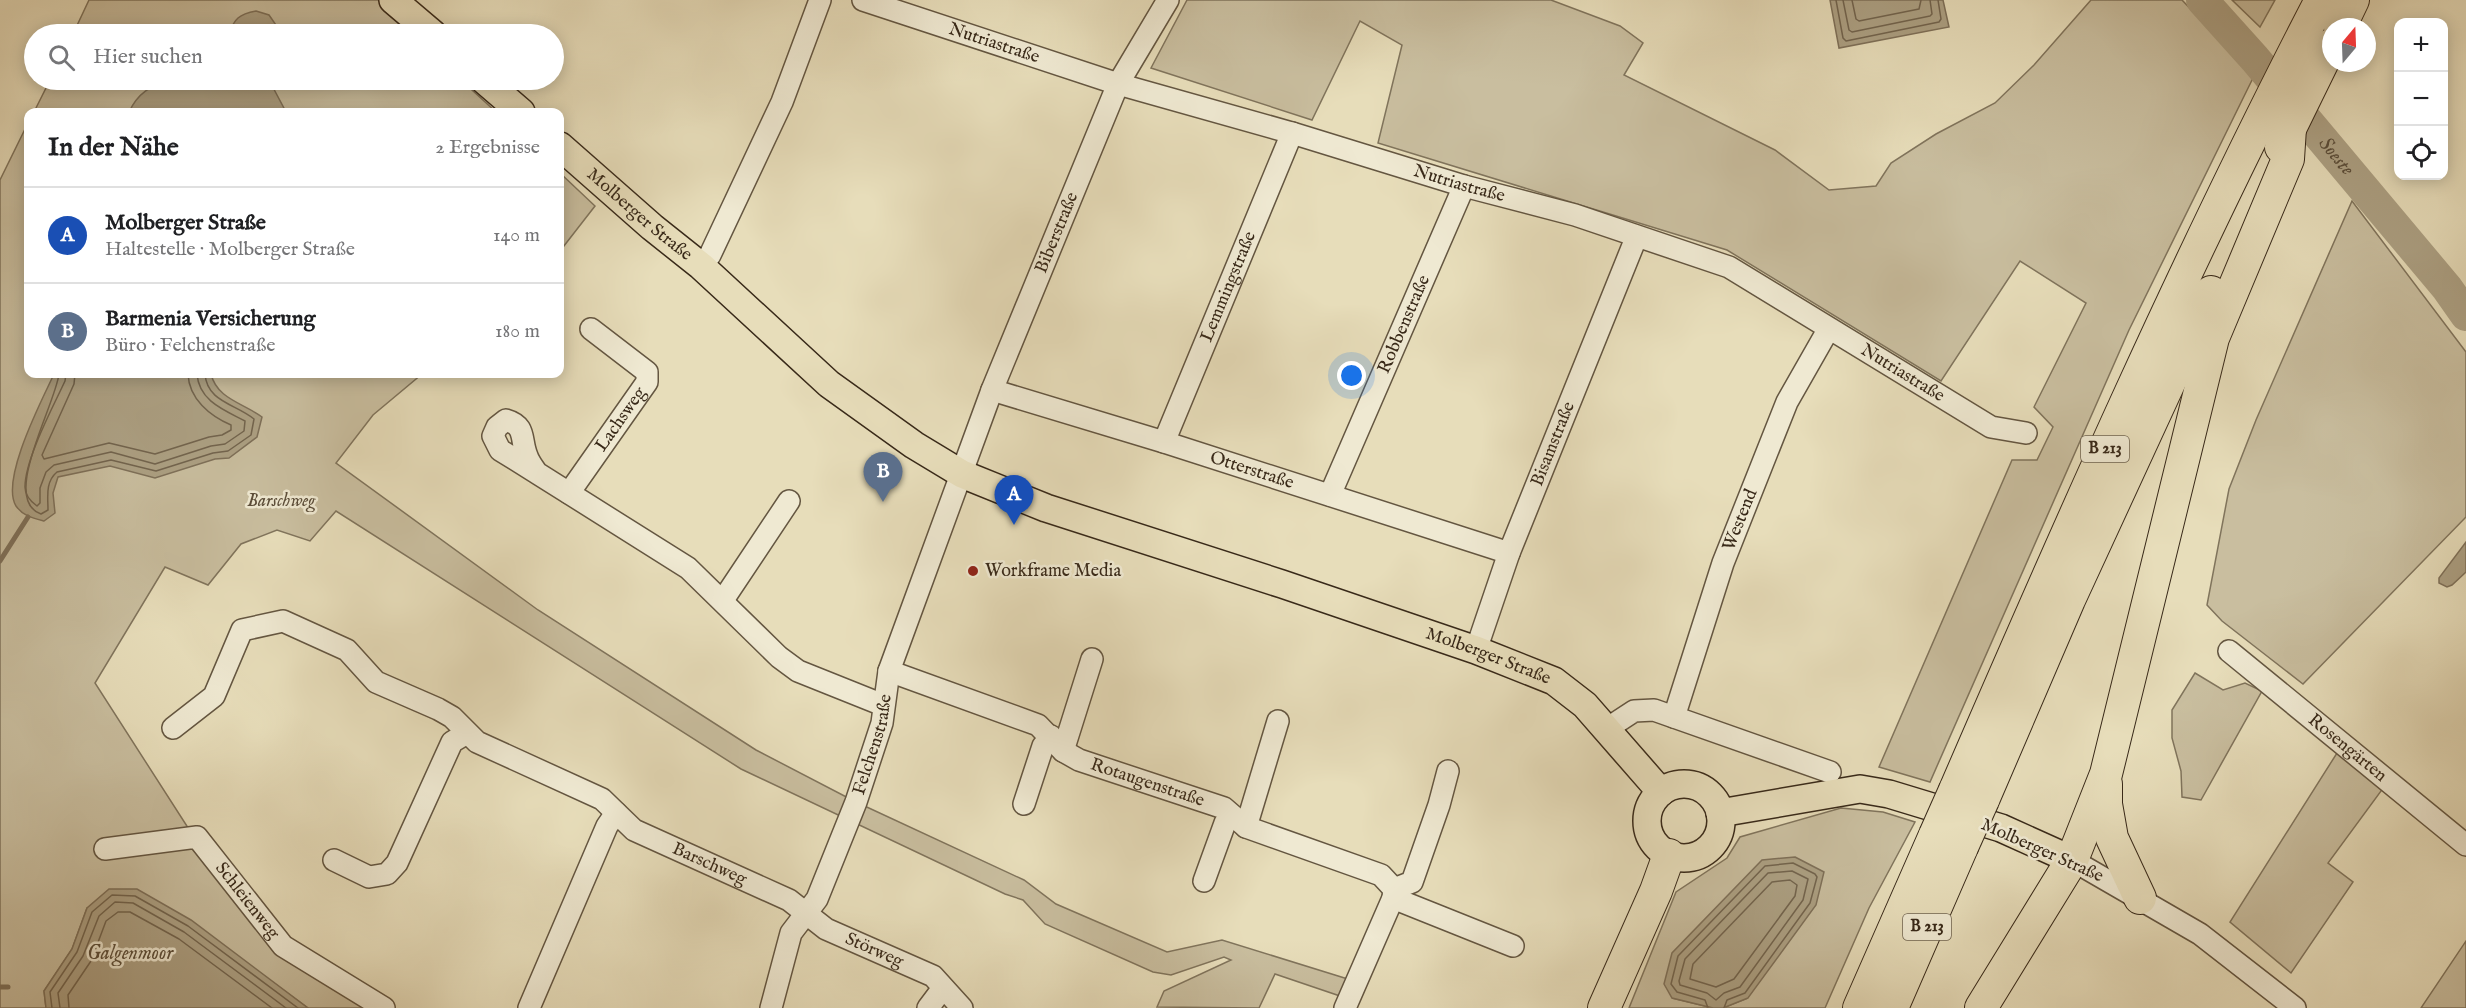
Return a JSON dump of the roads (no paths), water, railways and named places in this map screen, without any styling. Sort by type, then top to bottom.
[{"type":"highway","name":"B 213","points":[[1859,1008],[1948,841],[1969,795],[2140,370],[2277,121],[2302,69],[2321,0]]},
{"type":"highway","points":[[2344,18],[2353,0]]},
{"type":"highway","name":"B 213","points":[[2302,69],[2322,52]]},
{"type":"highway","name":"B 213","points":[[1980,1008],[2072,860],[2106,774],[2213,338],[2288,159],[2277,121]]},
{"type":"highway","name":"B 213","points":[[2106,774],[2106,804],[2112,838],[2140,898]]},
{"type":"highway","name":"B 213","points":[[1892,1008],[1948,841]]},
{"type":"highway","points":[[1604,1008],[1656,891],[1669,855]]},
{"type":"main road","points":[[393,0],[421,24]]},
{"type":"main road","points":[[496,90],[517,108]]},
{"type":"main road","name":"Molberger Straße","points":[[564,150],[652,227],[702,266],[831,385],[914,445],[962,474],[1046,508],[1282,584],[1476,650],[1554,681],[1585,705],[1608,728],[1661,792]]},
{"type":"main road","points":[[1677,784],[1689,784],[1701,788],[1711,795],[1720,813],[1721,830],[1716,841],[1697,856],[1684,859],[1669,855],[1653,842],[1648,831],[1646,818],[1649,807],[1661,792],[1677,784]]},
{"type":"main road","name":"Molberger Straße","points":[[1720,813],[1860,789],[1889,794],[2001,828],[2072,860]]},
{"type":"street","points":[[702,266],[710,255],[782,102],[820,0]]},
{"type":"street","name":"Nutriastraße","points":[[863,0],[1118,84],[1292,133],[1464,186],[1575,215],[1636,238],[1729,267],[1828,330],[1991,427],[2026,433]]},
{"type":"street","name":"Biberstraße","points":[[962,474],[992,390],[1118,84],[1168,0]]},
{"type":"street","name":"Lemmingstraße","points":[[1164,442],[1292,133]]},
{"type":"street","name":"Robbenstraße","points":[[1330,495],[1464,186]]},
{"type":"street","name":"Bisamstraße","points":[[1476,650],[1509,553],[1636,238]]},
{"type":"street","name":"Lachsweg","points":[[569,493],[647,382],[647,372],[591,329]]},
{"type":"street","name":"Westend","points":[[1674,717],[1723,563],[1787,402],[1828,330]]},
{"type":"street","name":"Otterstraße","points":[[992,390],[1164,442],[1509,553]]},
{"type":"street","points":[[537,473],[688,568],[779,657],[798,671],[883,705]]},
{"type":"street","name":"Felchenstraße","points":[[771,1008],[791,933],[817,899],[856,802],[882,723],[889,671],[962,474]]},
{"type":"street","points":[[723,600],[789,501]]},
{"type":"street","name":"Barschweg","points":[[173,728],[214,696],[242,630],[283,621],[347,650],[376,682],[452,717],[477,742],[602,799],[634,830],[789,900],[805,913]]},
{"type":"street","name":"Rosengärten","points":[[2229,651],[2466,845]]},
{"type":"street","points":[[1024,804],[1043,746],[1057,744],[1092,659]]},
{"type":"street","name":"Rotaugenstraße","points":[[889,671],[1038,724],[1057,744],[1079,760],[1224,808],[1238,821],[1381,876],[1393,894],[1513,946]]},
{"type":"street","points":[[1608,728],[1634,711],[1654,710],[1830,772]]},
{"type":"street","points":[[1204,881],[1225,824],[1238,821],[1278,721]]},
{"type":"street","points":[[334,860],[369,877],[387,874],[397,863],[452,742],[467,733]]},
{"type":"street","points":[[1345,1008],[1393,894],[1412,882],[1439,805],[1448,771]]},
{"type":"street","points":[[529,1008],[606,826],[616,813]]},
{"type":"street","name":"Schleienweg","points":[[105,849],[196,837],[283,946],[384,1008]]},
{"type":"street","name":"Molberger Straße","points":[[2072,860],[2200,934],[2295,1008]]},
{"type":"street","name":"Störweg","points":[[805,913],[825,929],[933,976],[962,1008]]},
{"type":"street","points":[[928,1008],[942,988]]},
{"type":"water","points":[[1830,0],[1943,0],[1949,27],[1839,48]]},
{"type":"water","points":[[256,11],[269,15],[275,24],[233,24],[245,14]]},
{"type":"water","points":[[274,90],[284,108],[131,108],[145,91]]},
{"type":"water","points":[[52,378],[212,378],[225,395],[262,417],[257,437],[229,458],[215,459],[155,478],[110,466],[58,477],[53,493],[55,513],[44,521],[25,514],[19,509],[13,494],[18,460],[32,420]]},
{"type":"water","points":[[2466,542],[2466,572],[2452,585],[2447,587],[2439,583],[2439,578]]},
{"type":"water","points":[[1795,857],[1824,872],[1816,905],[1748,998],[1723,1008],[1713,1008],[1672,998],[1664,984],[1672,953],[1762,860]]},
{"type":"water","name":"Galgenmoor","points":[[109,889],[137,889],[191,920],[308,1008],[46,1008],[44,991],[72,949],[87,908]]},
{"type":"waterway","name":"Soeste","points":[[2202,0],[2255,59],[2447,288],[2466,315]]},
{"type":"waterway","points":[[0,561],[28,517]]},
{"type":"waterway","points":[[0,987],[8,987]]},
{"type":"place","name":"Barmenia Versicherung","points":[[883,502]]},
{"type":"place","name":"Molberger Straße","points":[[1014,525]]},
{"type":"place","name":"Workframe Media","points":[[973,571]]}]
